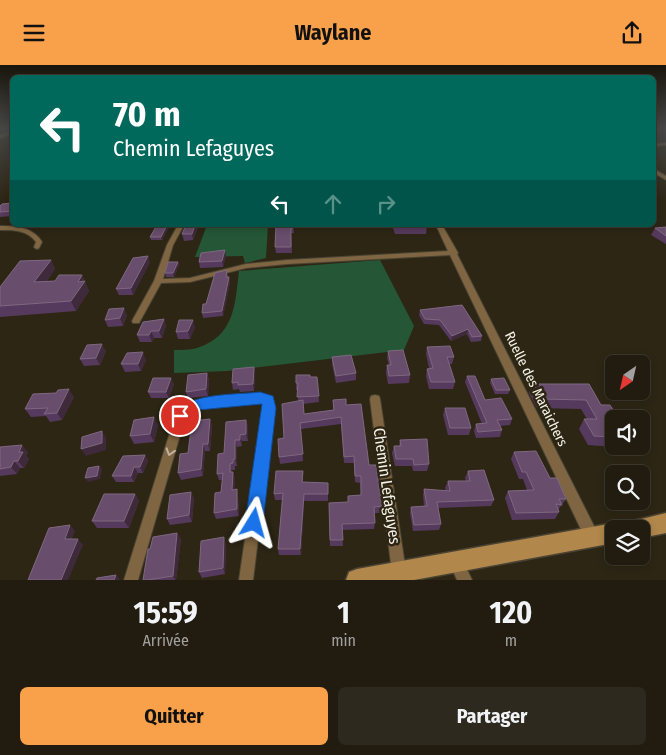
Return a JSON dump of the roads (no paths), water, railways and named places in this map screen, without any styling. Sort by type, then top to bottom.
[{"type":"main road","points":[[650,526],[666,523]]},
{"type":"main road","points":[[357,580],[399,573],[460,571],[605,535]]},
{"type":"street","points":[[136,321],[158,281],[170,245],[180,227]]},
{"type":"street","name":"Ruelle des Maraichers","points":[[440,227],[593,537]]},
{"type":"street","points":[[0,228],[32,233],[39,242],[36,247]]},
{"type":"street","points":[[158,281],[190,280],[246,266],[287,262],[454,253]]},
{"type":"street","points":[[131,580],[180,416],[187,409],[196,405],[260,398],[268,400],[269,408],[246,580]]},
{"type":"street","name":"Chemin Lefaguyes","points":[[375,399],[399,573]]}]
